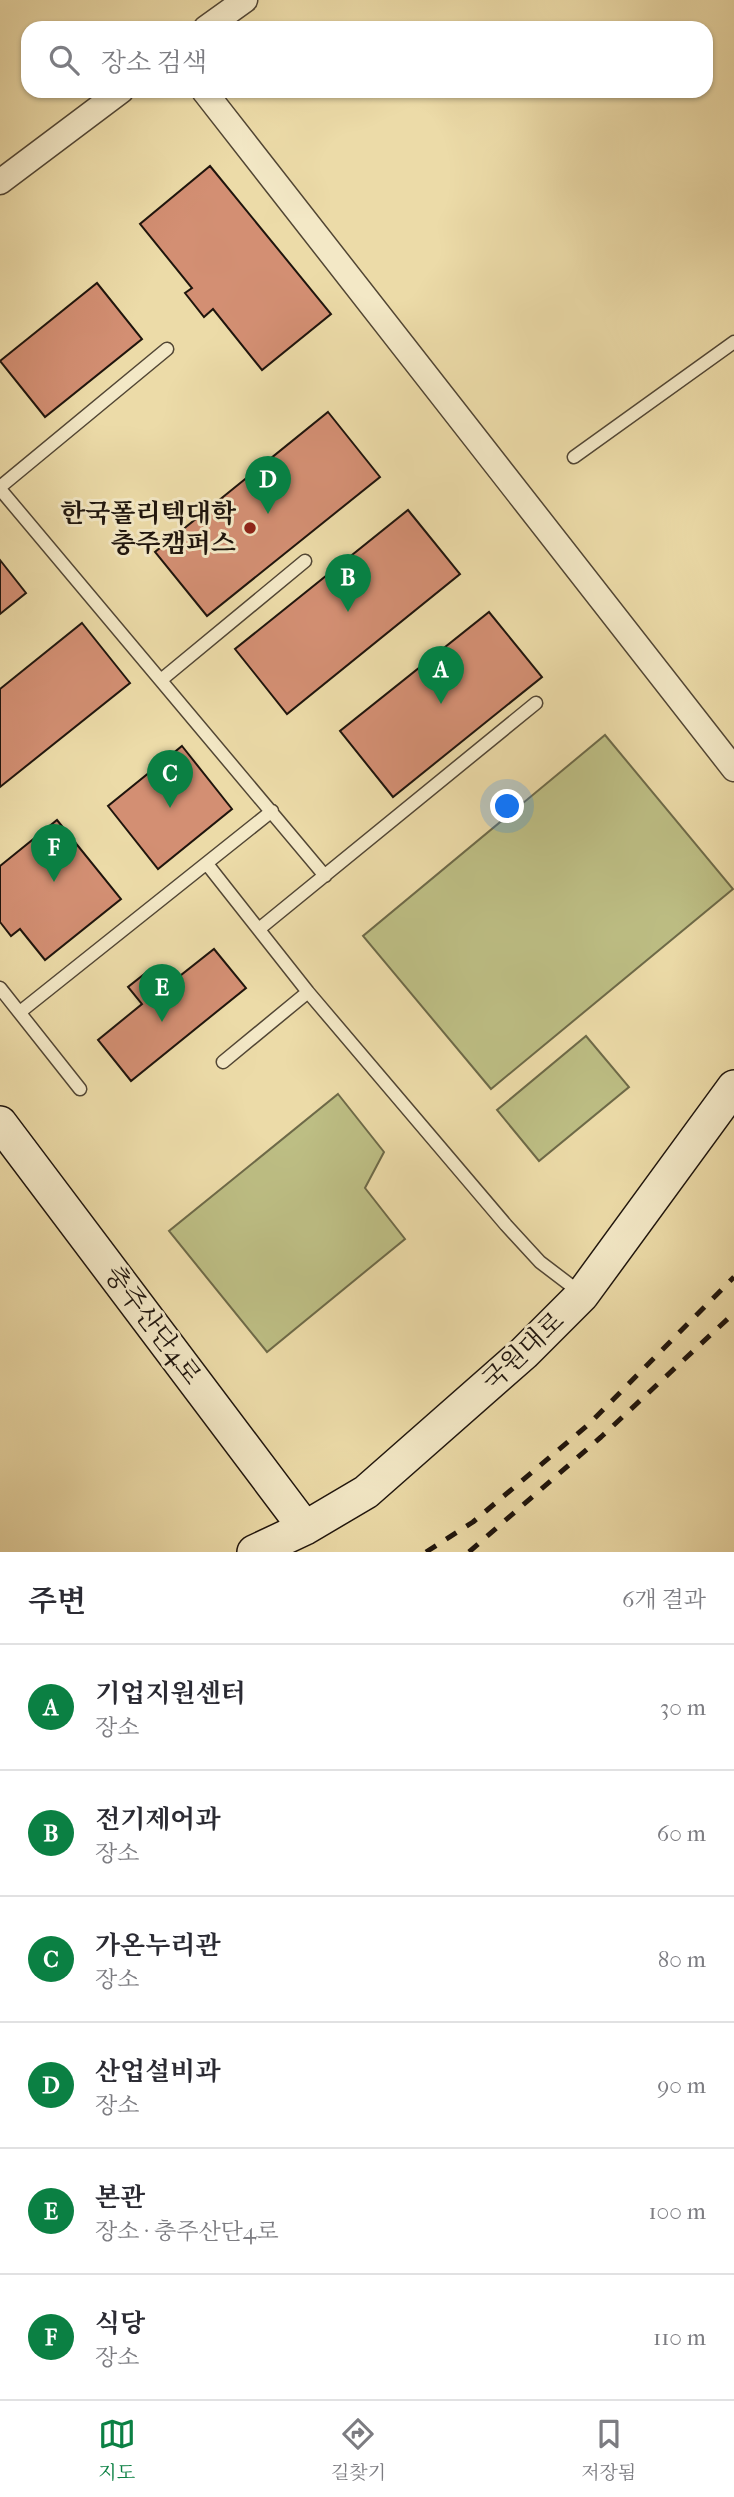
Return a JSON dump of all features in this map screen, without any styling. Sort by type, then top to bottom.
[{"type":"street","points":[[216,21],[245,0]]},
{"type":"street","points":[[0,182],[112,98]]},
{"type":"street","points":[[209,98],[734,769]]},
{"type":"street","name":"국원대로","points":[[254,1552],[305,1528],[366,1492],[524,1353],[582,1295],[734,1087]]},
{"type":"street","name":"충주산단4로","points":[[0,1123],[305,1528]]},
{"type":"lane","points":[[574,457],[734,342]]},
{"type":"lane","points":[[167,349],[0,488],[326,876]]},
{"type":"lane","points":[[161,680],[305,561]]},
{"type":"lane","points":[[259,929],[536,703]]},
{"type":"lane","points":[[20,1012],[272,811]]},
{"type":"lane","points":[[206,864],[309,992],[506,1225],[540,1262],[582,1295]]},
{"type":"lane","points":[[0,988],[80,1089]]},
{"type":"lane","points":[[223,1062],[309,992]]},
{"type":"green space","points":[[605,735],[733,889],[491,1089],[363,936]]},
{"type":"green space","points":[[586,1036],[629,1087],[539,1161],[497,1110]]},
{"type":"green space","points":[[338,1094],[384,1152],[365,1188],[405,1239],[267,1352],[169,1231]]},
{"type":"building","points":[[210,166],[331,314],[262,370],[213,309],[204,317],[185,293],[192,288],[140,224]]},
{"type":"building","points":[[97,283],[142,339],[45,417],[0,361]]},
{"type":"building","points":[[328,412],[380,477],[207,616],[155,552]]},
{"type":"building","points":[[408,510],[460,574],[287,714],[235,649]]},
{"type":"building","points":[[0,560],[26,593],[0,614]]},
{"type":"building","points":[[489,612],[542,677],[393,797],[340,731]]},
{"type":"building","points":[[82,623],[130,683],[0,787],[0,689]]},
{"type":"building","points":[[182,746],[232,809],[158,869],[108,806]]},
{"type":"building","points":[[57,820],[121,899],[45,960],[20,929],[11,936],[0,922],[0,866]]},
{"type":"building","points":[[214,949],[246,988],[131,1081],[98,1040],[142,1004],[128,987],[147,972],[162,990]]},
{"type":"railway","points":[[426,1552],[473,1522],[589,1424],[734,1277]]},
{"type":"railway","points":[[469,1552],[601,1437],[734,1313]]},
{"type":"place","name":"산업설비과","points":[[268,514]]},
{"type":"place","name":"한국폴리텍대학 충주캠퍼스","points":[[250,528]]},
{"type":"place","name":"전기제어과","points":[[348,612]]},
{"type":"place","name":"기업지원센터","points":[[441,704]]},
{"type":"place","name":"가온누리관","points":[[170,808]]},
{"type":"place","name":"식당","points":[[54,882]]},
{"type":"place","name":"본관","points":[[162,1022]]}]
